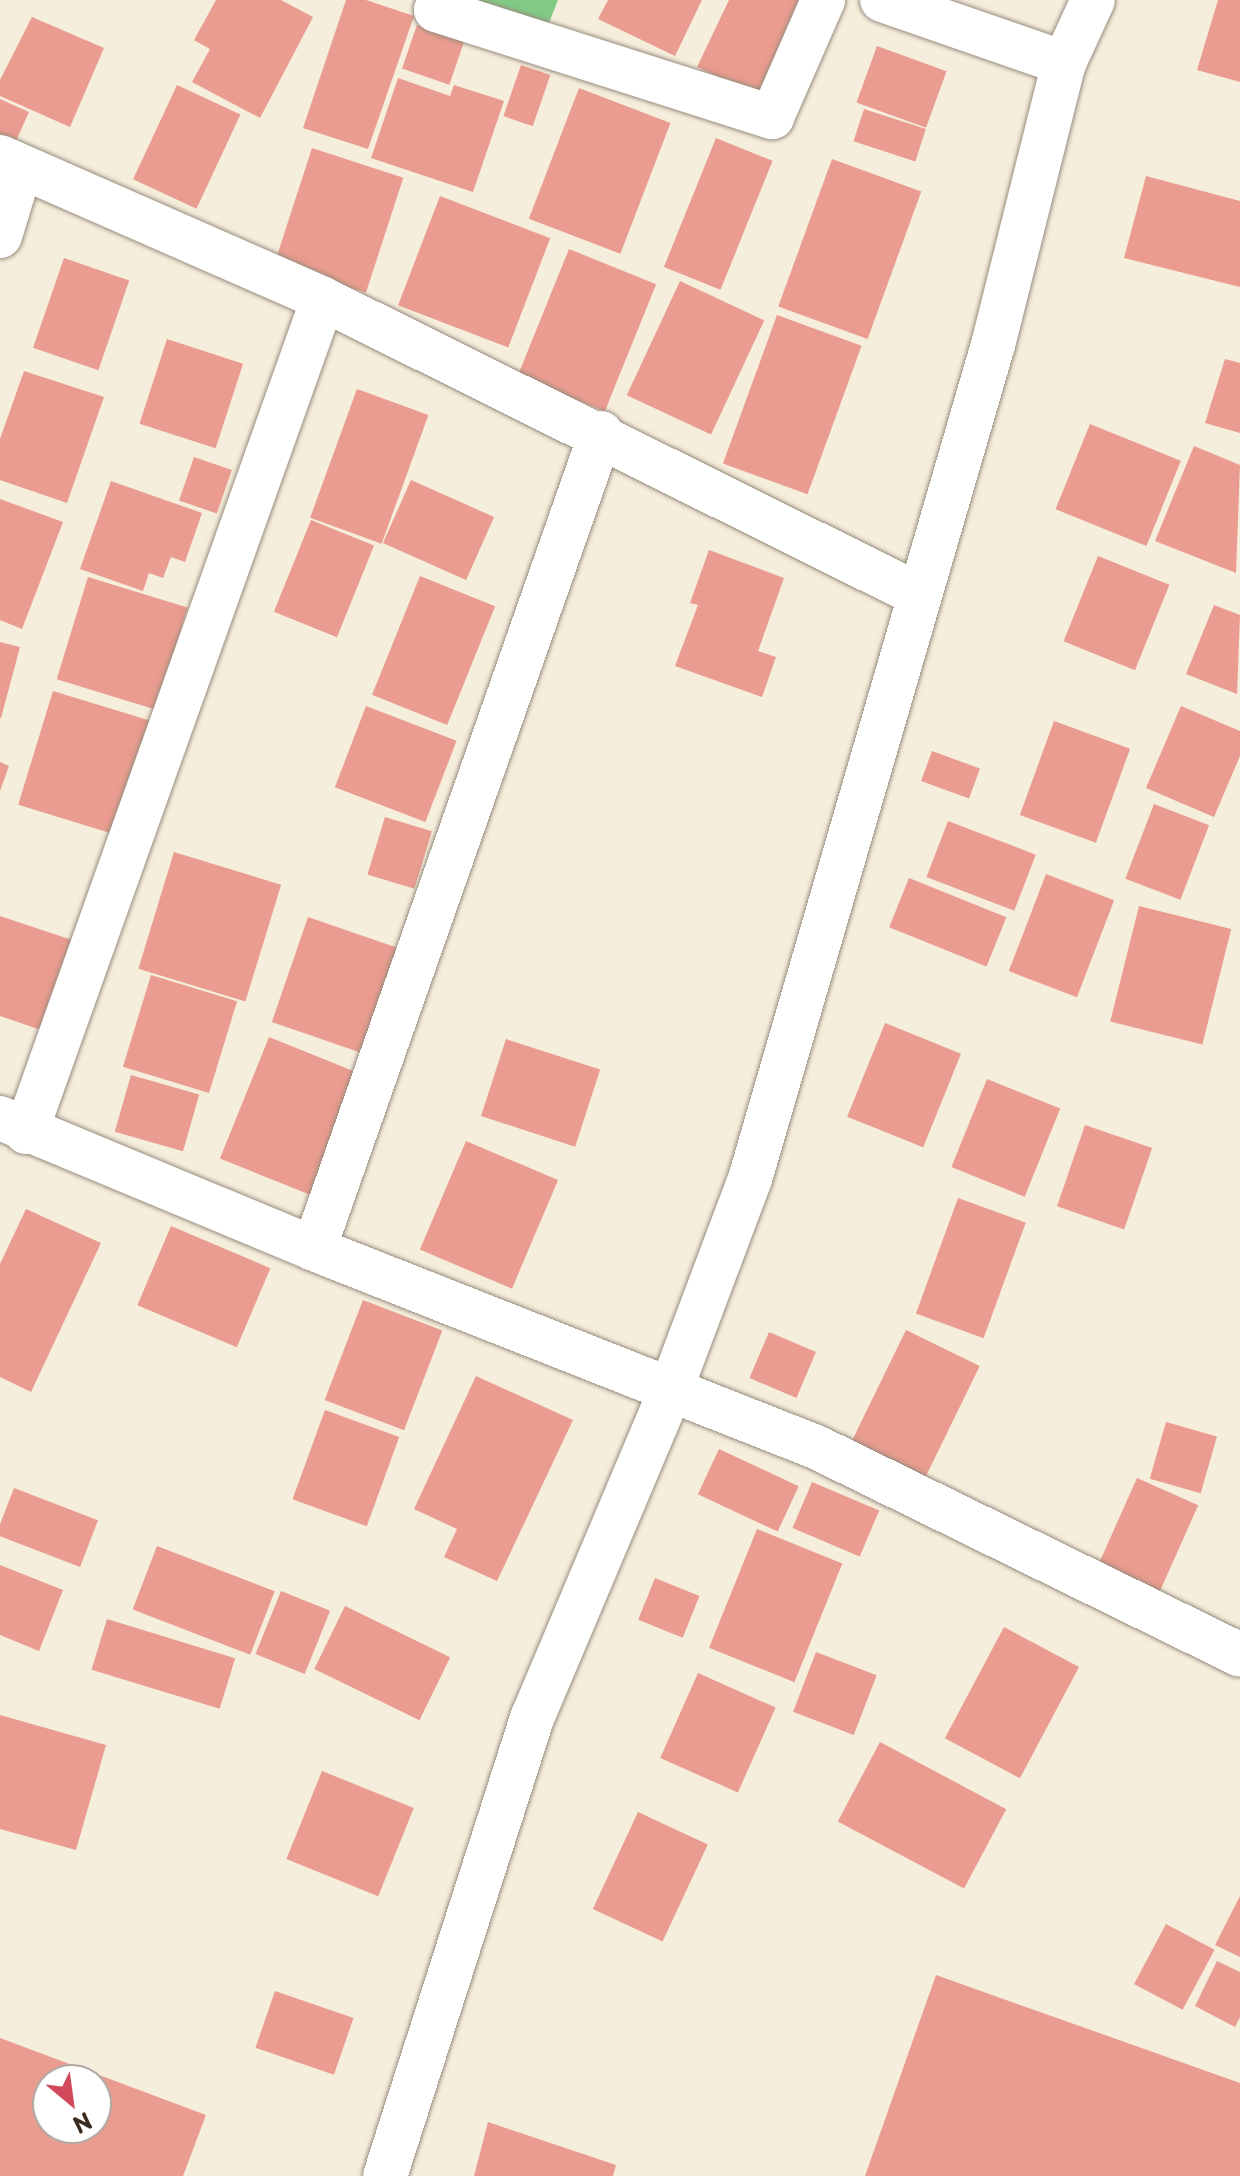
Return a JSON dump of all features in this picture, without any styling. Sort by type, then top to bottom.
[{"type":"street","points":[[441,0],[436,10],[772,117],[823,0]]},
{"type":"street","points":[[882,0],[1064,63]]},
{"type":"street","points":[[385,2176],[533,1716],[671,1389],[750,1179],[993,345],[1064,63],[1093,0]]},
{"type":"street","points":[[0,236],[11,162],[323,299],[601,433],[919,595]]},
{"type":"street","points":[[323,299],[13,1125],[314,1249],[816,1447],[1240,1655]]},
{"type":"street","points":[[314,1249],[601,433]]},
{"type":"green space","points":[[477,0],[558,0],[547,28]]},
{"type":"building","points":[[216,0],[281,0],[313,17],[260,118],[192,82],[210,49],[194,40]]},
{"type":"building","points":[[346,0],[366,0],[414,16],[368,149],[303,128]]},
{"type":"building","points":[[608,0],[702,0],[675,56],[598,19]]},
{"type":"building","points":[[729,0],[802,0],[760,96],[697,67]]},
{"type":"building","points":[[1218,0],[1240,0],[1240,82],[1197,70]]},
{"type":"building","points":[[32,17],[104,48],[70,127],[0,96],[0,80]]},
{"type":"building","points":[[417,25],[464,41],[449,85],[402,68]]},
{"type":"building","points":[[877,46],[947,71],[926,128],[856,102]]},
{"type":"building","points":[[521,65],[550,75],[533,126],[503,116]]},
{"type":"building","points":[[398,78],[450,96],[454,85],[504,101],[473,192],[371,158]]},
{"type":"building","points":[[177,85],[240,115],[196,209],[133,179]]},
{"type":"building","points":[[579,88],[670,123],[620,254],[529,219]]},
{"type":"building","points":[[0,99],[29,112],[16,141],[0,134]]},
{"type":"building","points":[[864,109],[926,129],[915,161],[853,141]]},
{"type":"building","points":[[716,138],[773,161],[720,290],[664,267]]},
{"type":"building","points":[[312,148],[403,178],[366,293],[275,263]]},
{"type":"building","points":[[832,159],[921,191],[868,339],[778,307]]},
{"type":"building","points":[[1146,176],[1240,201],[1240,287],[1124,258]]},
{"type":"building","points":[[440,196],[550,238],[508,348],[398,305]]},
{"type":"building","points":[[569,249],[656,284],[605,411],[518,376]]},
{"type":"building","points":[[64,258],[129,280],[98,370],[33,348]]},
{"type":"building","points":[[680,281],[764,320],[711,434],[627,395]]},
{"type":"building","points":[[777,315],[862,346],[808,494],[723,463]]},
{"type":"building","points":[[167,339],[243,364],[216,448],[139,424]]},
{"type":"building","points":[[1225,359],[1240,363],[1240,433],[1205,423]]},
{"type":"building","points":[[24,371],[104,397],[67,503],[0,480],[0,439]]},
{"type":"building","points":[[357,389],[428,415],[382,544],[310,518]]},
{"type":"building","points":[[1090,424],[1181,461],[1146,546],[1056,509]]},
{"type":"building","points":[[1194,446],[1240,465],[1236,573],[1155,541]]},
{"type":"building","points":[[194,457],[232,470],[217,514],[179,500]]},
{"type":"building","points":[[411,480],[494,517],[466,580],[383,543]]},
{"type":"building","points":[[111,481],[202,513],[185,562],[171,557],[163,578],[149,573],[143,591],[80,569]]},
{"type":"building","points":[[0,499],[63,522],[22,629],[0,620]]},
{"type":"building","points":[[311,520],[374,545],[337,637],[274,612]]},
{"type":"building","points":[[709,550],[784,578],[758,651],[776,657],[762,697],[675,666],[698,605],[690,603]]},
{"type":"building","points":[[1098,556],[1169,585],[1135,670],[1064,641]]},
{"type":"building","points":[[420,576],[495,606],[447,725],[372,695]]},
{"type":"building","points":[[88,577],[187,607],[156,710],[57,679]]},
{"type":"building","points":[[1214,605],[1240,615],[1237,694],[1186,674]]},
{"type":"building","points":[[0,642],[20,647],[1,718],[0,718]]},
{"type":"building","points":[[53,691],[156,723],[121,836],[18,805]]},
{"type":"building","points":[[366,706],[457,741],[425,822],[335,787]]},
{"type":"building","points":[[1181,706],[1240,731],[1240,756],[1214,817],[1146,788]]},
{"type":"building","points":[[1054,721],[1130,749],[1096,843],[1020,815]]},
{"type":"building","points":[[932,751],[980,768],[969,799],[921,781]]},
{"type":"building","points":[[0,762],[9,766],[0,791]]},
{"type":"building","points":[[1154,804],[1209,825],[1180,900],[1125,879]]},
{"type":"building","points":[[385,817],[432,831],[414,889],[367,874]]},
{"type":"building","points":[[948,821],[1036,855],[1014,911],[926,877]]},
{"type":"building","points":[[174,852],[281,885],[245,1001],[138,969]]},
{"type":"building","points":[[1046,874],[1114,900],[1077,997],[1009,971]]},
{"type":"building","points":[[909,878],[1006,917],[987,966],[889,927]]},
{"type":"building","points":[[1139,906],[1231,929],[1202,1044],[1110,1021]]},
{"type":"building","points":[[0,916],[72,940],[41,1030],[0,1016]]},
{"type":"building","points":[[308,917],[407,951],[371,1056],[272,1022]]},
{"type":"building","points":[[151,975],[237,1001],[209,1093],[123,1067]]},
{"type":"building","points":[[885,1023],[961,1054],[923,1147],[847,1117]]},
{"type":"building","points":[[269,1037],[361,1074],[312,1196],[220,1158]]},
{"type":"building","points":[[506,1039],[600,1070],[575,1147],[481,1116]]},
{"type":"building","points":[[131,1075],[199,1095],[183,1151],[115,1132]]},
{"type":"building","points":[[987,1079],[1060,1109],[1025,1197],[951,1167]]},
{"type":"building","points":[[1085,1125],[1152,1148],[1124,1229],[1057,1206]]},
{"type":"building","points":[[466,1141],[558,1180],[512,1289],[420,1250]]},
{"type":"building","points":[[958,1198],[1026,1223],[984,1338],[916,1314]]},
{"type":"building","points":[[26,1209],[101,1243],[31,1392],[0,1377],[0,1264]]},
{"type":"building","points":[[171,1226],[270,1268],[237,1347],[137,1305]]},
{"type":"building","points":[[363,1300],[442,1330],[404,1430],[325,1400]]},
{"type":"building","points":[[906,1330],[980,1366],[921,1487],[847,1451]]},
{"type":"building","points":[[769,1332],[816,1352],[796,1398],[749,1378]]},
{"type":"building","points":[[476,1376],[573,1420],[497,1581],[444,1557],[457,1529],[414,1509]]},
{"type":"building","points":[[325,1410],[399,1437],[367,1526],[293,1499]]},
{"type":"building","points":[[1166,1422],[1217,1437],[1201,1493],[1150,1479]]},
{"type":"building","points":[[719,1449],[799,1486],[778,1532],[698,1494]]},
{"type":"building","points":[[1137,1478],[1198,1505],[1160,1592],[1098,1565]]},
{"type":"building","points":[[812,1482],[879,1511],[860,1557],[792,1528]]},
{"type":"building","points":[[14,1488],[98,1520],[80,1567],[0,1536],[0,1524]]},
{"type":"building","points":[[757,1529],[842,1563],[794,1682],[709,1648]]},
{"type":"building","points":[[157,1546],[275,1591],[250,1655],[133,1609]]},
{"type":"building","points":[[0,1565],[63,1590],[39,1651],[0,1635]]},
{"type":"building","points":[[655,1578],[700,1596],[683,1638],[638,1620]]},
{"type":"building","points":[[281,1591],[330,1611],[305,1674],[256,1654]]},
{"type":"building","points":[[345,1606],[450,1657],[419,1720],[314,1669]]},
{"type":"building","points":[[107,1619],[235,1658],[220,1709],[92,1670]]},
{"type":"building","points":[[1004,1627],[1079,1667],[1020,1778],[945,1738]]},
{"type":"building","points":[[816,1652],[877,1675],[854,1735],[793,1712]]},
{"type":"building","points":[[698,1673],[776,1708],[738,1793],[660,1758]]},
{"type":"building","points":[[0,1715],[106,1745],[76,1850],[0,1829]]},
{"type":"building","points":[[880,1742],[1006,1809],[964,1889],[838,1821]]},
{"type":"building","points":[[322,1771],[414,1808],[378,1896],[286,1859]]},
{"type":"building","points":[[638,1812],[708,1845],[663,1942],[593,1909]]},
{"type":"building","points":[[1240,1896],[1240,1957],[1215,1945]]},
{"type":"building","points":[[1166,1924],[1215,1950],[1183,2010],[1134,1984]]},
{"type":"building","points":[[1217,1961],[1240,1972],[1240,2017],[1235,2027],[1195,2006]]},
{"type":"building","points":[[936,1975],[1240,2083],[1240,2176],[865,2176]]},
{"type":"building","points":[[275,1991],[353,2018],[334,2075],[255,2048]]},
{"type":"building","points":[[0,2038],[70,2064],[32,2064],[32,2144],[112,2144],[112,2080],[206,2115],[183,2176],[0,2176]]},
{"type":"building","points":[[488,2122],[616,2165],[613,2176],[474,2176]]}]
